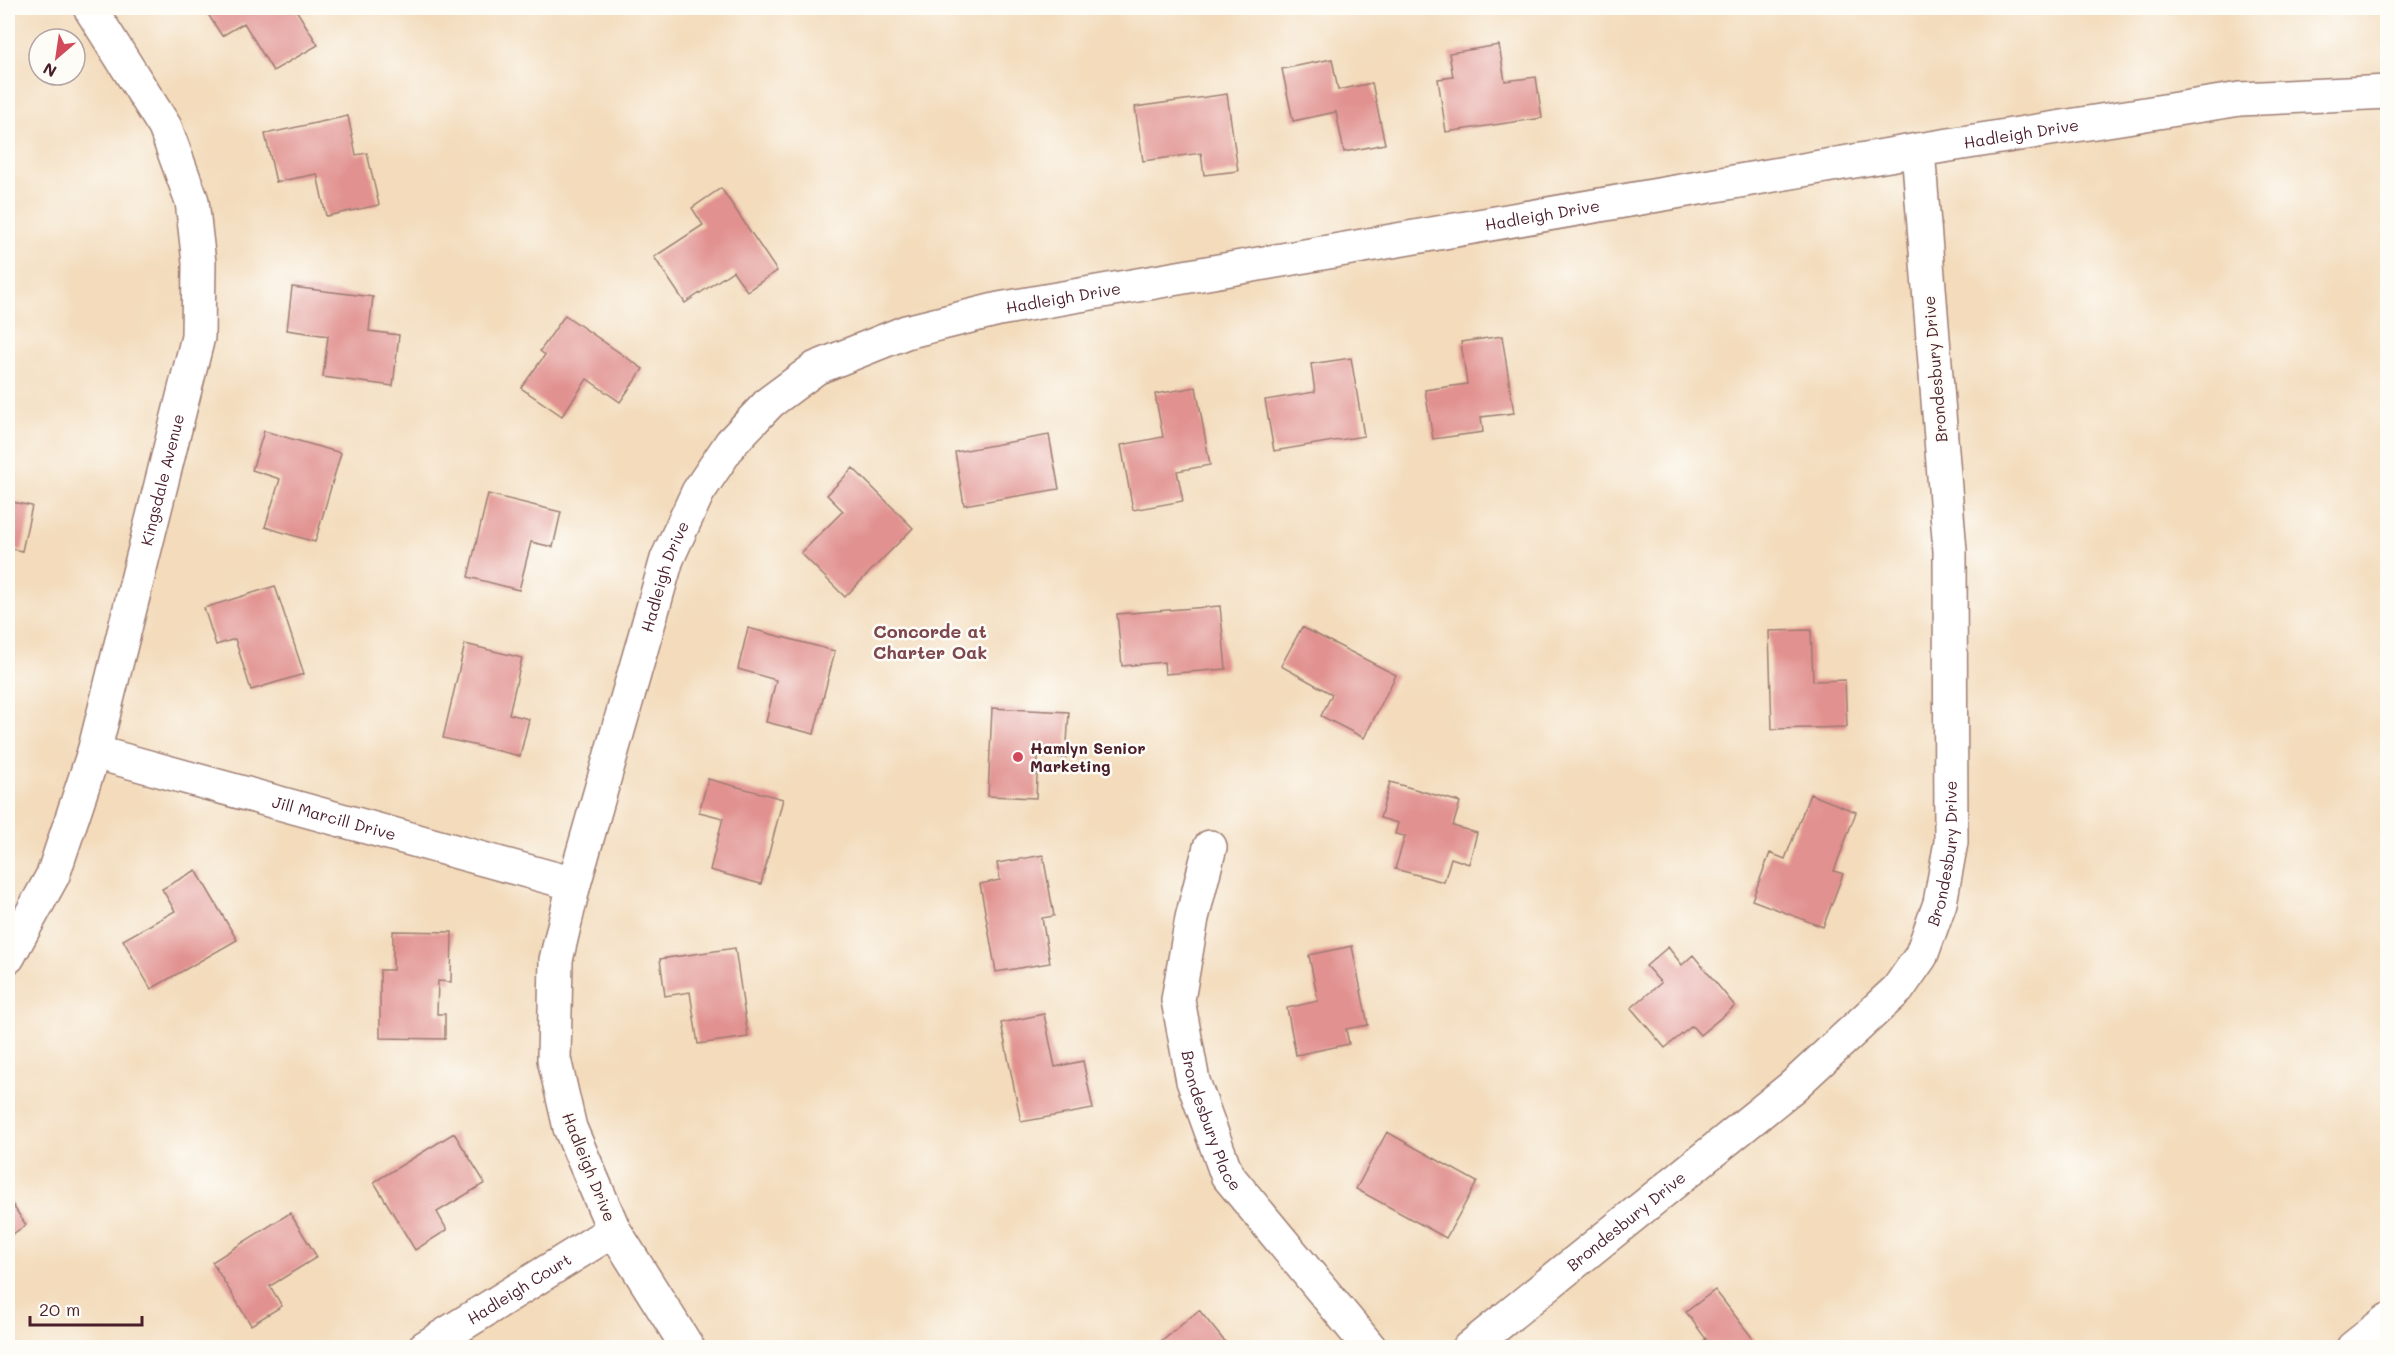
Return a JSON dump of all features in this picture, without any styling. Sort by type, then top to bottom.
[{"type":"street","name":"Kingsdale Avenue","points":[[8,957],[53,875],[94,752],[198,337],[199,263],[192,201],[165,127],[90,8]]},
{"type":"street","name":"Hadleigh Drive","points":[[688,1347],[614,1230],[570,1128],[554,1059],[556,960],[574,884],[667,559],[698,492],[731,443],[770,402],[816,368],[906,332],[999,309],[1918,150],[2240,99],[2388,92]]},
{"type":"street","name":"Brondesbury Drive","points":[[1469,1347],[1792,1087],[1898,989],[1921,956],[1940,903],[1951,842],[1950,551],[1918,150]]},
{"type":"street","name":"Jill Marcill Drive","points":[[94,752],[574,884]]},
{"type":"street","name":"Brondesbury Place","points":[[1210,847],[1192,918],[1178,1000],[1193,1081],[1227,1175],[1370,1347]]},
{"type":"street","name":"Hadleigh Court","points":[[424,1347],[614,1230]]},
{"type":"street","points":[[2353,1347],[2388,1320]]},
{"type":"building","points":[[204,8],[295,8],[318,45],[273,71],[244,23],[222,36]]},
{"type":"building","points":[[1499,45],[1505,81],[1536,77],[1542,118],[1446,132],[1438,79],[1453,77],[1449,53]]},
{"type":"building","points":[[1332,59],[1338,90],[1372,83],[1385,144],[1344,152],[1336,112],[1293,121],[1282,69]]},
{"type":"building","points":[[1227,94],[1238,171],[1204,175],[1201,153],[1143,161],[1135,107]]},
{"type":"building","points":[[348,116],[356,155],[367,153],[379,205],[326,216],[317,174],[276,182],[265,134]]},
{"type":"building","points":[[721,188],[777,271],[747,291],[733,271],[685,303],[654,257],[703,225],[692,208]]},
{"type":"building","points":[[292,287],[373,297],[369,331],[399,335],[393,386],[323,377],[328,336],[287,330]]},
{"type":"building","points":[[565,315],[643,369],[620,402],[587,379],[562,416],[521,388],[545,355],[540,351]]},
{"type":"building","points":[[1502,336],[1514,413],[1481,417],[1483,432],[1433,439],[1425,390],[1467,384],[1461,342]]},
{"type":"building","points":[[1351,358],[1364,436],[1274,451],[1265,400],[1315,392],[1311,364]]},
{"type":"building","points":[[1196,387],[1210,465],[1177,471],[1183,501],[1133,510],[1121,445],[1163,437],[1155,394]]},
{"type":"building","points":[[264,431],[341,453],[315,542],[265,527],[280,479],[252,470]]},
{"type":"building","points":[[1049,435],[1059,489],[964,505],[955,452]]},
{"type":"building","points":[[853,468],[913,528],[845,597],[801,553],[843,511],[827,495]]},
{"type":"building","points":[[488,494],[561,512],[553,547],[531,542],[519,590],[468,577]]},
{"type":"building","points":[[8,501],[32,506],[22,551],[8,548]]},
{"type":"building","points":[[275,586],[304,674],[251,690],[235,639],[216,645],[204,608]]},
{"type":"building","points":[[1220,606],[1226,669],[1165,674],[1164,662],[1122,666],[1117,614]]},
{"type":"building","points":[[1302,627],[1396,675],[1364,738],[1321,716],[1332,694],[1281,666]]},
{"type":"building","points":[[748,628],[835,651],[814,734],[766,722],[776,680],[738,669]]},
{"type":"building","points":[[1811,630],[1813,681],[1845,680],[1847,727],[1772,729],[1769,631]]},
{"type":"building","points":[[465,644],[522,658],[509,714],[529,719],[520,756],[443,738]]},
{"type":"building","points":[[992,708],[1069,712],[1066,758],[1038,756],[1036,798],[988,796]]},
{"type":"building","points":[[708,779],[783,799],[761,884],[710,870],[723,818],[699,812]]},
{"type":"building","points":[[1390,782],[1460,802],[1453,826],[1477,833],[1469,864],[1451,858],[1444,882],[1395,869],[1405,836],[1395,834],[1398,823],[1380,818]]},
{"type":"building","points":[[1810,794],[1856,812],[1834,871],[1843,874],[1823,927],[1752,900],[1770,853],[1785,859]]},
{"type":"building","points":[[1043,855],[1054,916],[1042,918],[1050,963],[996,972],[980,884],[1000,880],[997,863]]},
{"type":"building","points":[[196,870],[237,940],[151,989],[123,940],[175,911],[162,889]]},
{"type":"building","points":[[393,931],[452,932],[451,982],[438,981],[437,1014],[445,1014],[445,1039],[380,1038],[380,970],[393,970]]},
{"type":"building","points":[[1352,946],[1368,1025],[1346,1029],[1349,1044],[1296,1055],[1287,1008],[1318,1001],[1309,955]]},
{"type":"building","points":[[1668,947],[1682,965],[1693,955],[1735,1006],[1700,1035],[1692,1026],[1665,1048],[1631,1008],[1661,983],[1646,966]]},
{"type":"building","points":[[735,948],[748,1037],[698,1044],[690,992],[665,996],[660,959]]},
{"type":"building","points":[[1044,1014],[1055,1067],[1083,1061],[1093,1109],[1021,1122],[1001,1023]]},
{"type":"building","points":[[1387,1132],[1477,1182],[1446,1238],[1356,1189]]},
{"type":"building","points":[[454,1133],[485,1183],[437,1212],[447,1230],[415,1250],[374,1182]]},
{"type":"building","points":[[8,1198],[26,1225],[8,1237]]},
{"type":"building","points":[[290,1213],[317,1257],[270,1286],[282,1306],[251,1325],[212,1262]]},
{"type":"building","points":[[1715,1290],[1754,1340],[1745,1348],[1695,1348],[1706,1339],[1686,1312]]},
{"type":"building","points":[[1199,1310],[1230,1348],[1154,1348]]},
{"type":"place","name":"Hamlyn Senior Marketing","points":[[1018,757]]},
{"type":"district","name":"Concorde at Charter Oak","points":[[930,642]]}]
